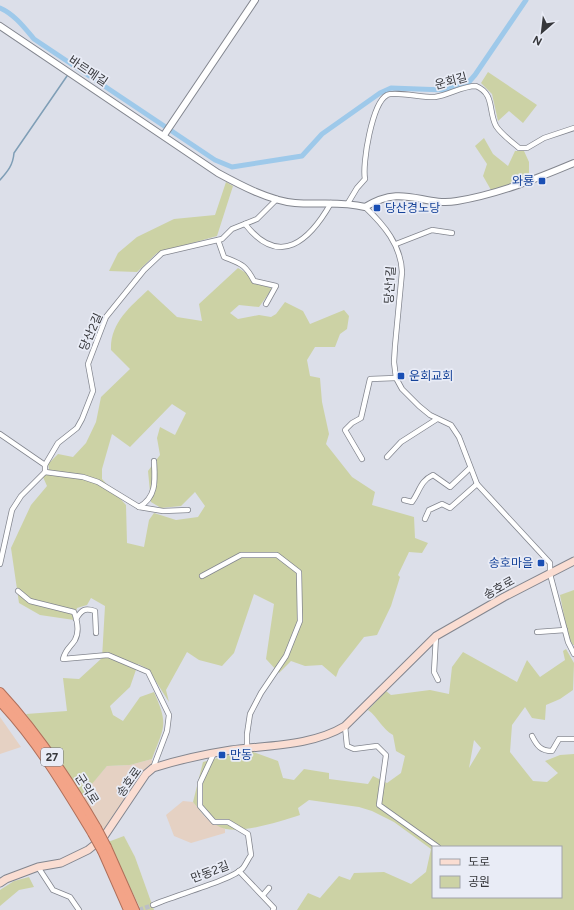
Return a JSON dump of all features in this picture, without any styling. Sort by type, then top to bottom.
[{"type":"highway","name":"군익로","points":[[0,692],[41,740],[80,798],[135,910]]},
{"type":"highway","name":"군익로","points":[[0,702],[29,736],[95,830]]},
{"type":"highway","name":"군익로","points":[[104,849],[128,910]]},
{"type":"main road","name":"송호로","points":[[0,883],[6,878],[38,867],[61,863],[88,850],[103,838],[146,774],[153,768],[214,753],[311,740],[333,733],[345,726],[436,636],[504,597],[574,561]]},
{"type":"street","points":[[254,0],[165,134],[218,173],[236,183],[277,199],[294,203],[348,203],[365,207],[375,201],[390,196],[413,196],[444,201],[456,201],[515,186],[574,163]]},
{"type":"street","name":"바르메길","points":[[0,26],[165,134]]},
{"type":"street","name":"운회길","points":[[348,203],[356,188],[365,179],[363,170],[365,149],[376,110],[386,95],[394,94],[435,97],[476,86],[482,88],[489,95],[497,126],[519,148],[527,148],[544,138],[574,128]]},
{"type":"street","name":"당산2길","points":[[45,465],[58,443],[77,428],[82,419],[93,391],[88,364],[106,317],[144,270],[162,253],[218,240],[232,229],[257,219],[277,199]]},
{"type":"street","points":[[245,224],[264,242],[276,247],[289,247],[296,245],[318,226],[331,203]]},
{"type":"street","name":"당산1길","points":[[365,207],[386,230],[396,244],[401,255],[402,272],[394,362],[396,378],[402,389],[410,398],[437,419],[444,420],[451,425],[459,437],[477,484],[550,563],[550,574],[565,630],[574,654]]},
{"type":"street","points":[[396,244],[432,230],[452,233]]},
{"type":"street","points":[[218,240],[224,257],[243,264],[248,269],[254,281],[276,286],[266,304]]},
{"type":"street","points":[[362,459],[345,430],[352,422],[360,418],[370,379],[396,378]]},
{"type":"street","points":[[387,458],[401,442],[437,419]]},
{"type":"street","points":[[0,434],[45,465],[45,472],[21,496],[12,510],[0,564]]},
{"type":"street","points":[[139,507],[147,502],[156,486],[154,462]]},
{"type":"street","points":[[404,500],[412,502],[420,485],[425,479],[433,475],[450,487],[470,468]]},
{"type":"street","points":[[45,472],[83,477],[98,482],[139,507],[163,512],[188,510]]},
{"type":"street","points":[[425,519],[429,510],[442,504],[450,508],[477,484]]},
{"type":"street","points":[[202,576],[241,555],[277,555],[299,572],[300,621],[286,656],[261,693],[250,714],[246,734],[247,748]]},
{"type":"street","points":[[18,591],[30,601],[74,612],[78,626],[75,640],[65,650],[63,659],[108,655],[148,672],[169,715],[167,731],[153,768]]},
{"type":"street","points":[[76,618],[81,610],[85,609],[95,612],[96,633]]},
{"type":"street","points":[[537,632],[565,630]]},
{"type":"street","points":[[436,636],[434,672],[438,680]]},
{"type":"street","points":[[345,726],[347,746],[354,749],[377,746],[386,755],[379,804],[437,846]]},
{"type":"street","points":[[532,736],[536,744],[545,751],[552,751],[559,739],[574,739]]},
{"type":"street","name":"만동2길","points":[[153,905],[170,897],[224,879],[239,871],[251,855],[248,834],[228,822],[214,822],[200,806],[200,782],[214,753]]},
{"type":"street","points":[[38,867],[53,890],[70,897],[79,910]]},
{"type":"street","points":[[239,871],[274,908],[273,910]]},
{"type":"street","points":[[262,895],[269,888]]},
{"type":"shaded area","points":[[0,717],[21,747],[0,754]]},
{"type":"shaded area","points":[[152,759],[152,765],[106,829],[101,833],[82,795],[107,766],[130,765]]},
{"type":"shaded area","points":[[183,801],[193,802],[205,817],[225,829],[225,833],[191,843],[174,836],[166,815]]},
{"type":"green space","points":[[488,72],[537,105],[523,123],[509,111],[498,121],[492,94],[481,83]]},
{"type":"green space","points":[[484,138],[493,154],[508,166],[515,151],[524,151],[529,162],[529,180],[491,190],[483,176],[487,164],[475,146]]},
{"type":"green space","points":[[226,182],[233,186],[217,236],[157,253],[137,272],[109,271],[118,253],[137,237],[174,219],[215,215]]},
{"type":"green space","points":[[238,268],[272,289],[259,307],[239,305],[230,313],[238,319],[259,315],[271,317],[276,314],[285,302],[303,311],[310,324],[344,310],[349,316],[347,329],[340,334],[335,347],[315,347],[307,360],[310,376],[320,378],[322,402],[329,434],[326,444],[352,477],[375,492],[372,505],[414,517],[415,538],[428,543],[422,553],[409,552],[398,575],[400,577],[391,606],[377,635],[364,637],[339,669],[336,677],[322,665],[305,666],[291,661],[279,673],[266,659],[274,604],[254,594],[234,653],[222,666],[199,660],[187,652],[166,690],[169,702],[148,669],[138,664],[130,687],[110,706],[113,715],[123,721],[140,697],[154,692],[162,712],[163,726],[152,759],[130,765],[107,766],[81,797],[26,714],[67,711],[63,678],[79,679],[102,658],[105,606],[91,598],[87,605],[77,608],[74,620],[40,615],[19,603],[11,548],[31,505],[47,486],[43,477],[49,469],[48,464],[58,454],[73,457],[86,443],[96,422],[101,397],[130,369],[111,350],[114,332],[122,316],[148,290],[177,317],[202,321],[199,304]],"holes":[[[172,404],[186,413],[175,435],[160,427],[157,438],[160,455],[148,471],[151,502],[161,508],[181,506],[195,492],[205,506],[198,517],[176,520],[154,513],[149,520],[144,547],[127,543],[126,505],[102,479],[102,469],[112,434],[130,447]]]},
{"type":"green space","points":[[574,590],[573,645],[568,636],[560,595]]},
{"type":"green space","points":[[566,649],[574,663],[573,690],[560,699],[546,705],[545,720],[532,718],[525,707],[512,725],[510,752],[533,781],[547,782],[558,773],[545,761],[560,755],[574,754],[574,910],[297,910],[308,893],[320,898],[339,876],[350,880],[354,873],[384,872],[411,884],[426,872],[431,849],[394,822],[372,811],[359,807],[309,800],[298,808],[300,815],[263,826],[234,830],[216,825],[204,815],[193,802],[203,762],[240,752],[253,752],[278,761],[283,778],[294,780],[304,769],[329,773],[329,779],[368,784],[373,776],[387,783],[401,773],[405,756],[396,751],[393,735],[386,730],[368,710],[386,691],[391,695],[430,690],[449,694],[452,667],[463,652],[517,682],[527,660],[540,677],[565,660],[563,651]],"holes":[[[474,740],[481,748],[469,768]]]},
{"type":"green space","points":[[124,836],[135,857],[154,910],[141,910],[108,842]]},
{"type":"green space","points":[[29,877],[34,887],[19,890],[0,906],[0,890],[14,881]]},
{"type":"waterway","points":[[0,8],[14,17],[34,39],[215,160],[232,167],[302,156],[322,134],[380,93],[391,88],[445,90],[468,83],[526,0]]},
{"type":"waterway","points":[[0,180],[10,168],[14,153],[67,76]]},
{"type":"tunnel","points":[[139,910],[153,905]]},
{"type":"place","name":"와룡","points":[[542,181]]},
{"type":"place","name":"당산경노당","points":[[377,208]]},
{"type":"place","name":"운회교회","points":[[401,376]]},
{"type":"place","name":"송호마을","points":[[541,563]]},
{"type":"place","name":"만동","points":[[222,755]]}]
